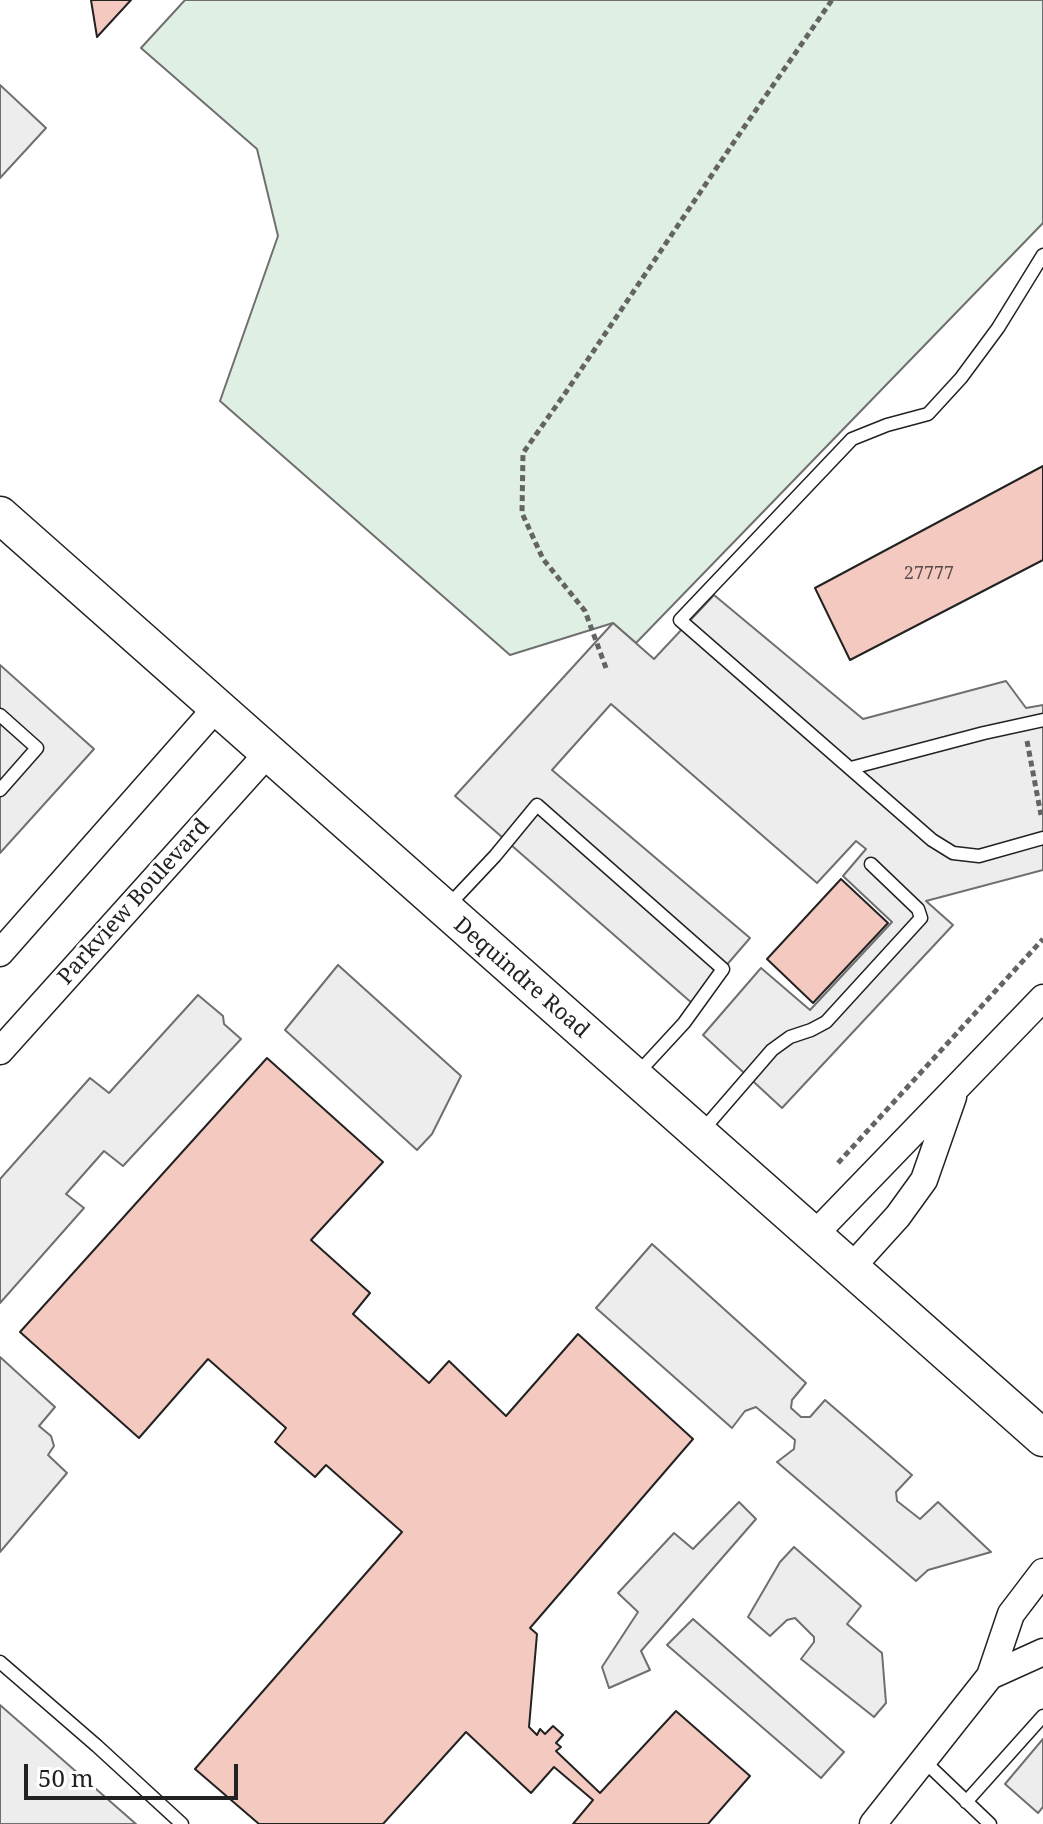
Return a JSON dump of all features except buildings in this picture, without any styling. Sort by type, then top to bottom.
[{"type":"main road","name":"Dequindre Road","points":[[0,515],[850,1269],[1041,1433]]},
{"type":"street","points":[[1,951],[217,707]]},
{"type":"street","name":"Parkview Boulevard","points":[[0,1051],[268,753]]},
{"type":"street","points":[[813,1236],[1043,998]]},
{"type":"street","points":[[850,1269],[898,1216],[924,1180],[956,1090]]},
{"type":"street","points":[[873,1824],[990,1676],[1011,1614],[1043,1572]]},
{"type":"street","points":[[990,1676],[1043,1652]]},
{"type":"lane","points":[[1043,255],[998,328],[961,378],[928,414],[852,439],[680,620],[932,840],[953,853],[979,856],[1043,838]]},
{"type":"lane","points":[[0,715],[37,748],[0,790]]},
{"type":"lane","points":[[851,768],[1043,720]]},
{"type":"lane","points":[[444,910],[537,805],[723,969],[684,1023],[634,1078]]},
{"type":"lane","points":[[699,1134],[772,1050],[790,1037],[826,1022],[921,918],[918,909],[871,864]]},
{"type":"lane","points":[[0,1662],[182,1824]]},
{"type":"lane","points":[[966,1802],[1043,1716]]},
{"type":"lane","points":[[923,1759],[990,1824]]},
{"type":"path","points":[[606,668],[585,611],[543,559],[522,513],[523,453],[832,0]]},
{"type":"path","points":[[1028,745],[1041,815]]},
{"type":"path","points":[[838,1163],[1043,939]]},
{"type":"green space","points":[[185,0],[1043,0],[1043,223],[636,643],[613,623],[510,655],[220,401],[278,236],[257,149],[141,48]]},
{"type":"shaded area","points":[[0,85],[46,128],[0,178]]},
{"type":"shaded area","points":[[714,595],[863,719],[1006,681],[1026,708],[1043,705],[1043,870],[926,901],[953,925],[782,1108],[703,1035],[761,968],[810,1010],[892,922],[843,876],[866,849],[856,841],[817,883],[611,704],[552,770],[750,938],[693,1004],[455,796],[613,623],[654,659]]},
{"type":"shaded area","points":[[0,665],[94,749],[0,853]]},
{"type":"shaded area","points":[[338,965],[461,1076],[432,1134],[417,1150],[285,1030]]},
{"type":"shaded area","points":[[198,995],[223,1016],[224,1024],[241,1039],[123,1166],[104,1151],[66,1194],[84,1208],[0,1303],[0,1179],[90,1078],[109,1093]]},
{"type":"shaded area","points":[[652,1244],[806,1383],[792,1400],[791,1408],[801,1417],[810,1417],[825,1400],[912,1475],[896,1492],[897,1501],[920,1519],[938,1502],[991,1552],[928,1570],[916,1581],[777,1462],[794,1449],[795,1440],[756,1407],[745,1411],[732,1428],[596,1308]]},
{"type":"shaded area","points":[[0,1357],[55,1407],[39,1426],[51,1436],[54,1446],[48,1455],[67,1473],[0,1552]]},
{"type":"shaded area","points":[[739,1502],[756,1519],[641,1651],[650,1670],[609,1688],[602,1667],[638,1612],[618,1593],[674,1533],[693,1549]]},
{"type":"shaded area","points":[[794,1547],[861,1606],[847,1624],[882,1653],[886,1703],[874,1717],[801,1659],[814,1642],[814,1637],[795,1618],[787,1620],[770,1636],[748,1617],[780,1562]]},
{"type":"shaded area","points":[[693,1619],[844,1752],[821,1778],[667,1645]]},
{"type":"shaded area","points":[[0,1705],[136,1824],[0,1824]]},
{"type":"shaded area","points":[[1043,1739],[1043,1807],[1038,1813],[1005,1784]]}]
